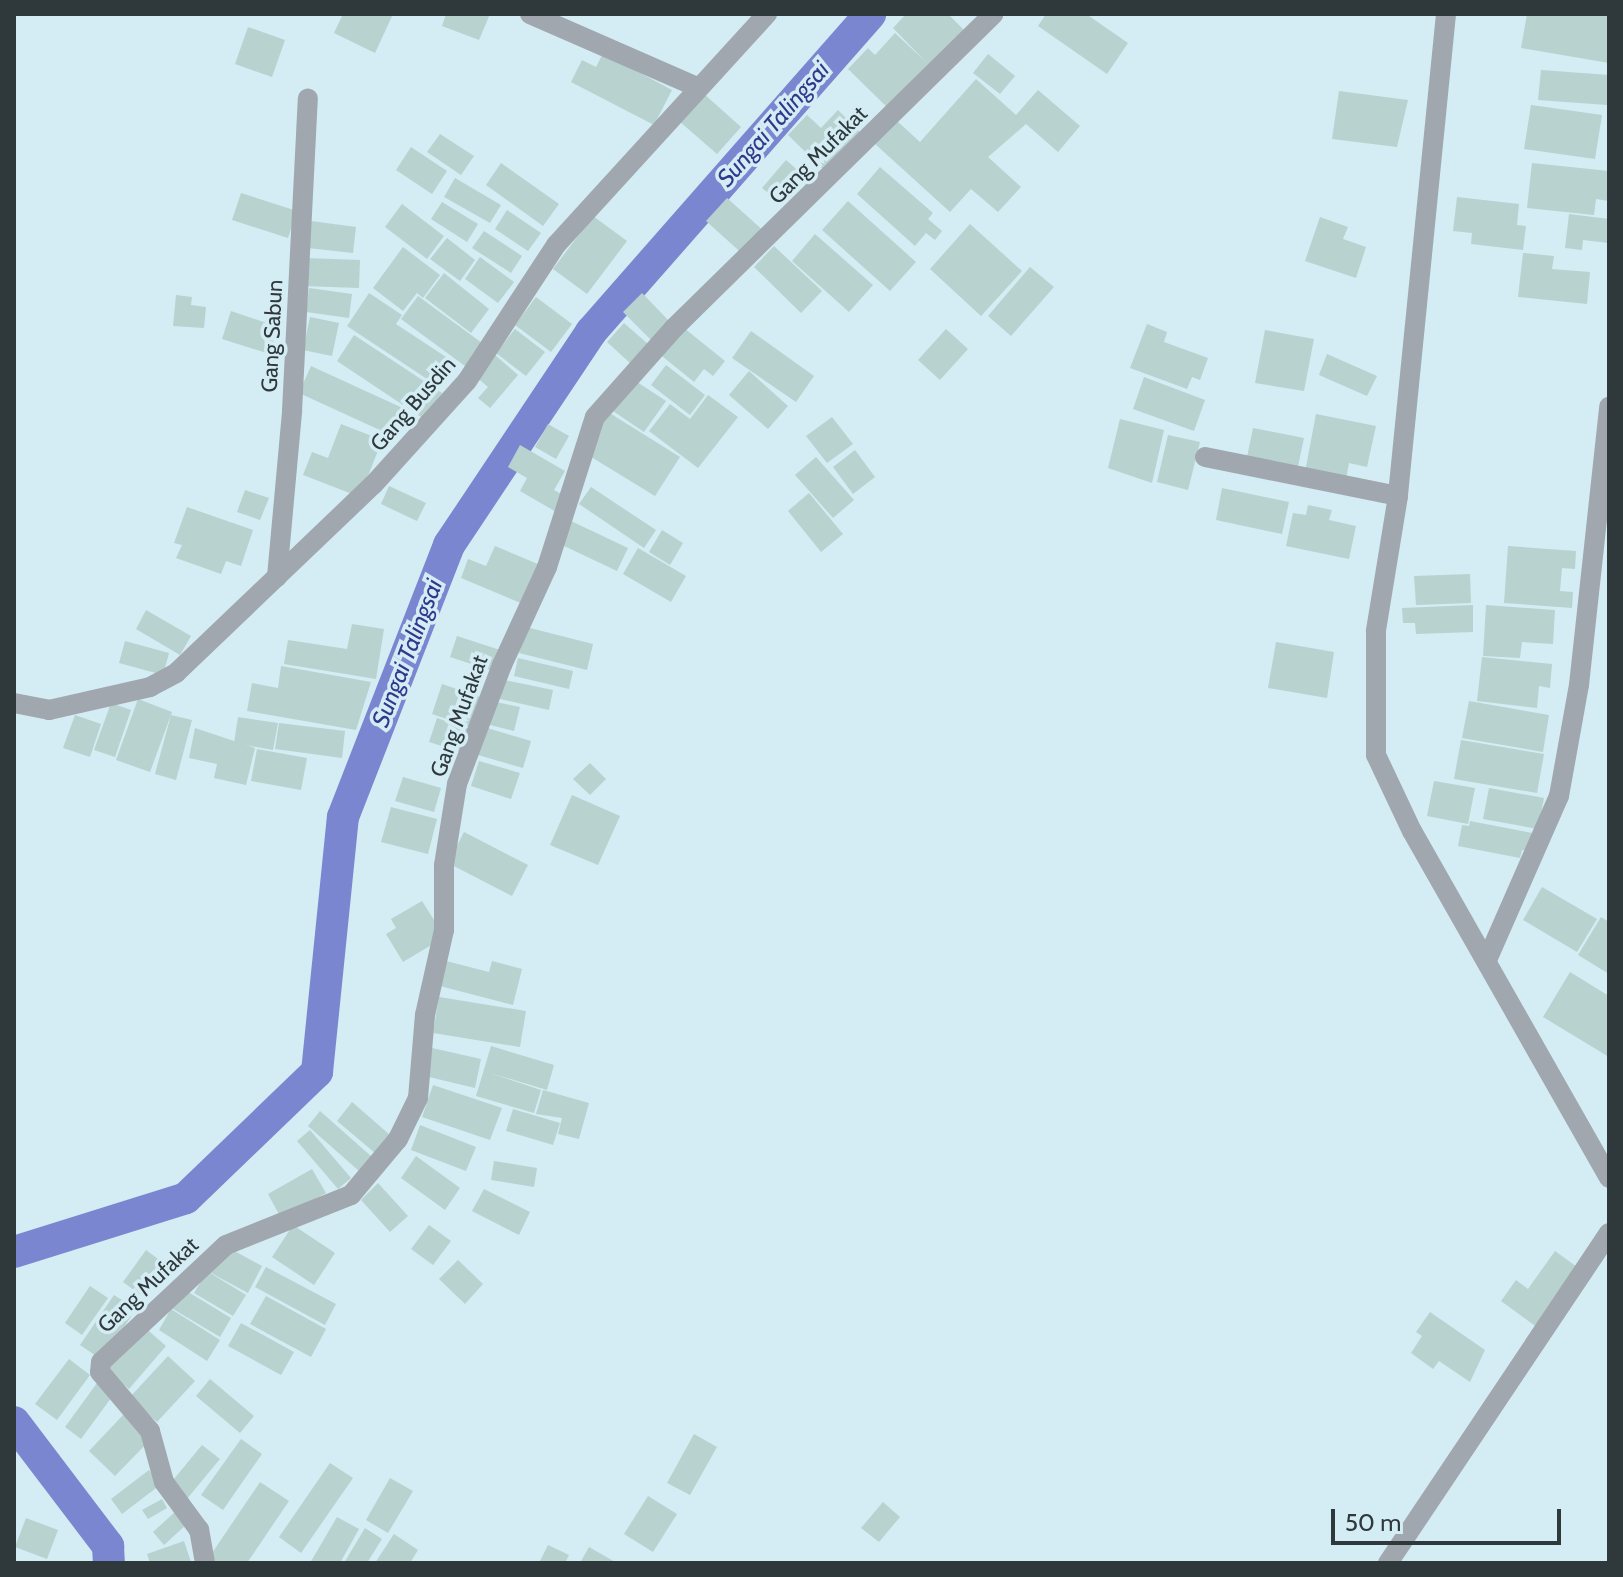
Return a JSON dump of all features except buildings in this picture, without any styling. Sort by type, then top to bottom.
[{"type":"street","points":[[530,14],[697,87]]},
{"type":"street","name":"Gang Busdin","points":[[14,703],[49,710],[150,687],[176,673],[373,485],[467,381],[556,245],[697,87],[767,14]]},
{"type":"street","name":"Gang Mufakat","points":[[205,1563],[199,1530],[164,1482],[150,1431],[100,1372],[101,1362],[226,1245],[351,1195],[398,1139],[418,1098],[425,1015],[444,930],[444,865],[457,784],[502,665],[547,567],[595,417],[674,328],[994,14]]},
{"type":"street","points":[[1446,14],[1398,496],[1376,631],[1376,755],[1412,831],[1609,1178]]},
{"type":"street","name":"Gang Sabun","points":[[277,577],[292,411],[308,98]]},
{"type":"street","points":[[1487,960],[1559,796],[1579,685],[1609,407]]},
{"type":"street","points":[[1205,457],[1398,496]]},
{"type":"street","points":[[1388,1563],[1609,1233]]},
{"type":"waterway","name":"Sungai Talingsai","points":[[14,1252],[186,1198],[317,1072],[343,817],[449,545],[591,332],[870,14]]},
{"type":"waterway","name":"Sungai Talingsai","points":[[14,1422],[108,1546],[109,1563]]}]
